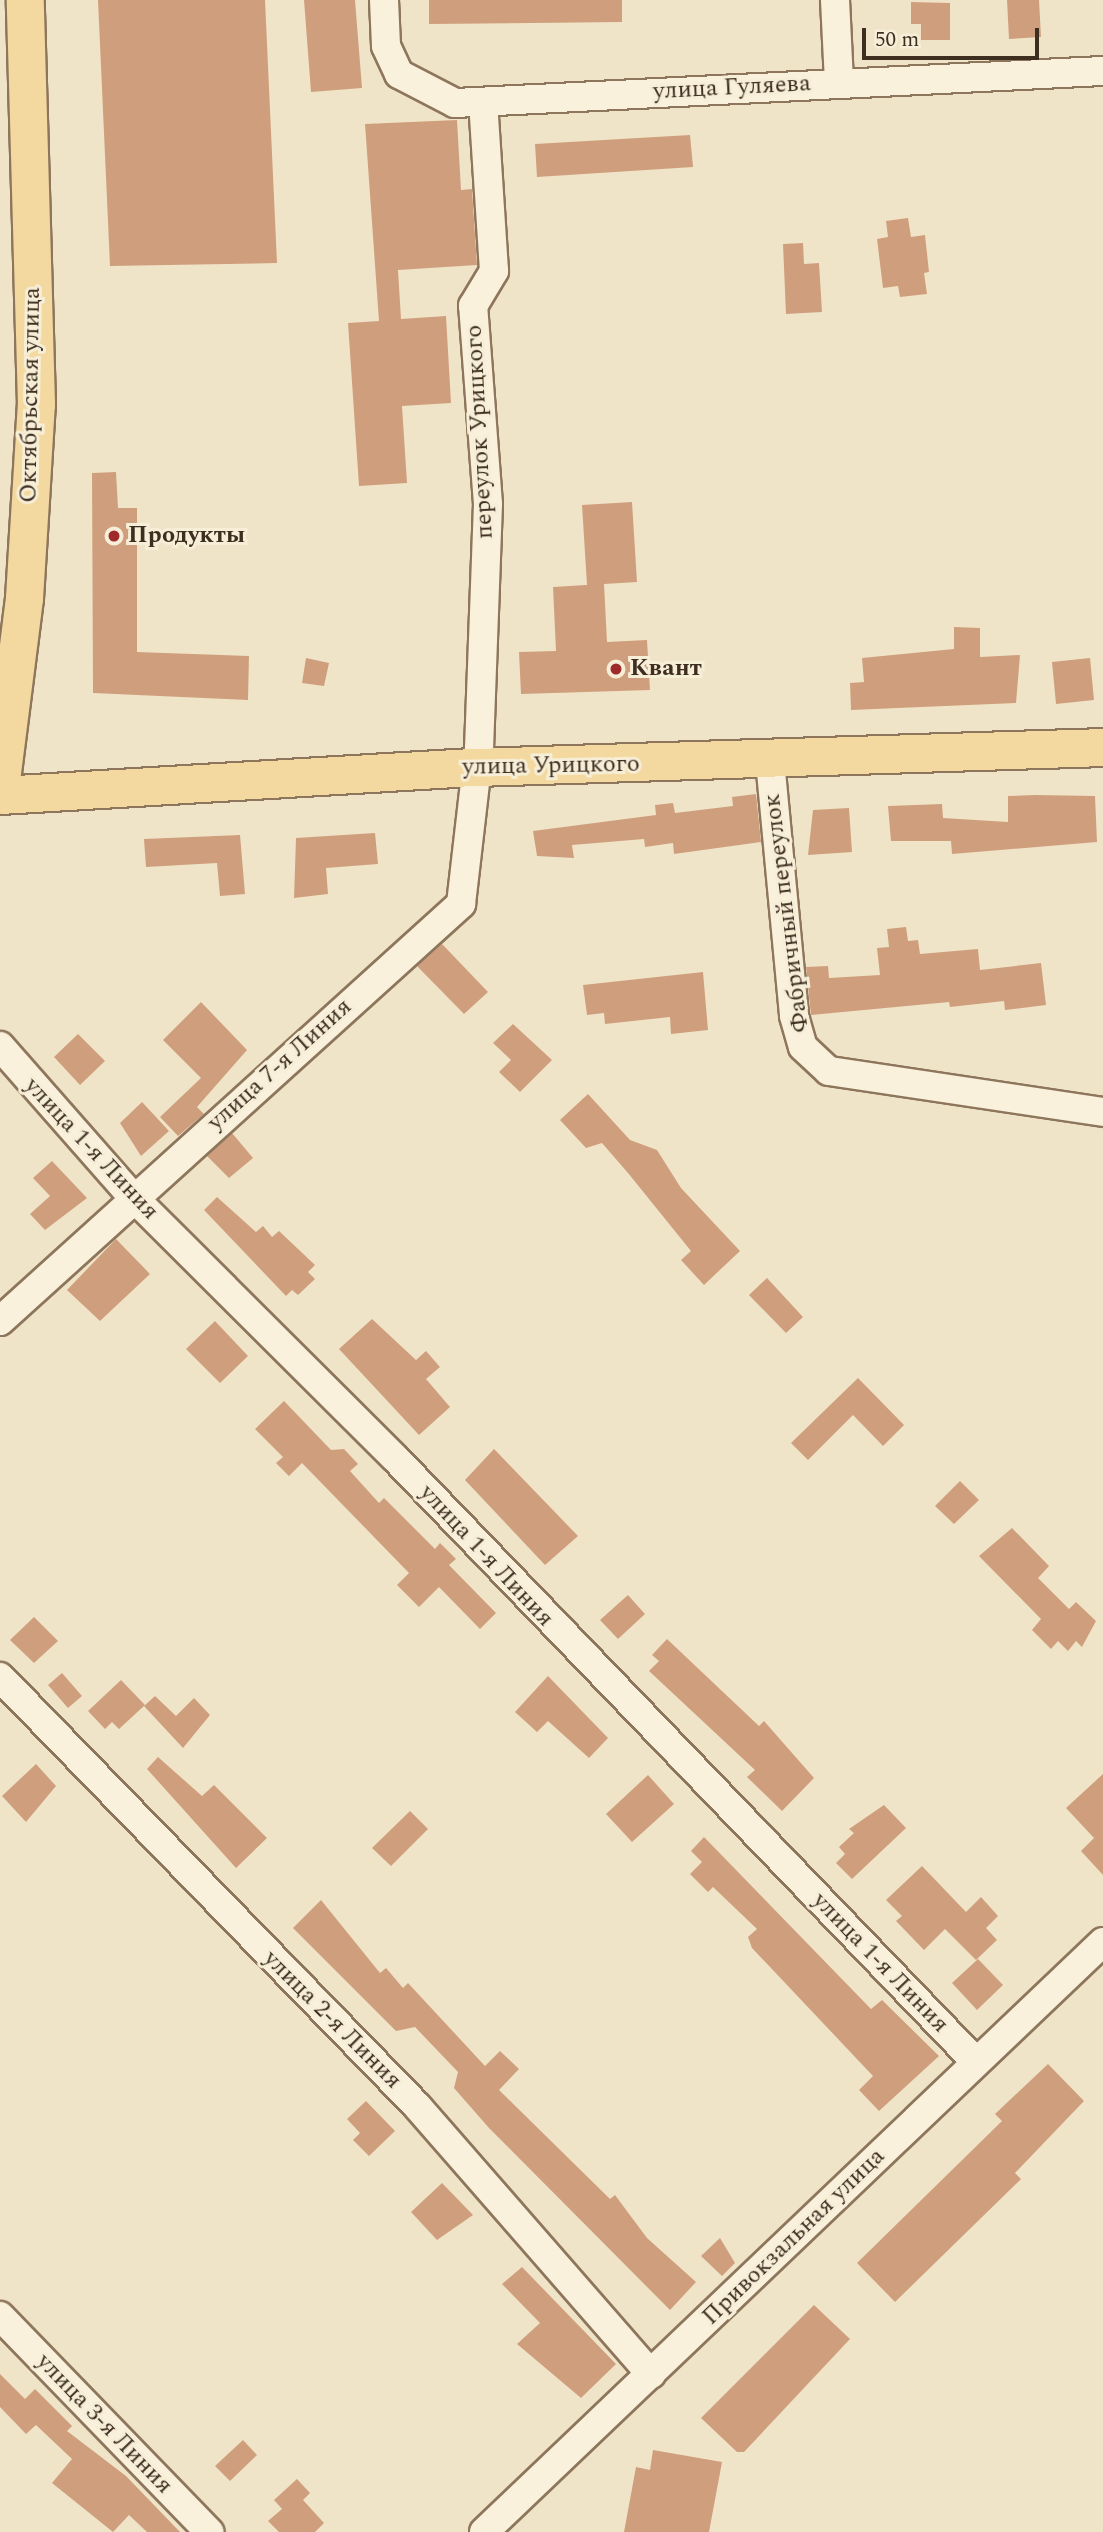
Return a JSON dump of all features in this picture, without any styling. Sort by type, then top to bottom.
[{"type":"main road","name":"Октябрьская улица","points":[[0,788],[24,598],[36,404],[24,0]]},
{"type":"main road","name":"улица Урицкого","points":[[0,795],[475,768],[770,761],[1103,747]]},
{"type":"street","name":"улица Гуляева","points":[[384,0],[386,46],[399,74],[455,103],[1103,71]]},
{"type":"street","points":[[835,0],[839,82]]},
{"type":"street","name":"переулок Урицкого","points":[[475,768],[488,504],[474,306],[494,271],[483,102]]},
{"type":"street","name":"Фабричный переулок","points":[[770,761],[794,1016],[803,1047],[829,1071],[1103,1112]]},
{"type":"street","name":"улица 7-я Линия","points":[[0,1321],[132,1196],[461,904],[475,768]]},
{"type":"street","name":"улица 1-я Линия","points":[[0,1046],[132,1196],[396,1458],[976,2062]]},
{"type":"street","name":"улица 2-я Линия","points":[[0,1677],[417,2106],[651,2374]]},
{"type":"street","name":"Привокзальная улица","points":[[484,2532],[1103,1942]]},
{"type":"street","name":"улица 3-я Линия","points":[[0,2316],[209,2532]]},
{"type":"building","points":[[98,0],[265,0],[277,263],[110,266]]},
{"type":"building","points":[[304,0],[355,0],[362,88],[311,92]]},
{"type":"building","points":[[429,0],[622,0],[622,22],[429,24]]},
{"type":"building","points":[[1007,0],[1039,0],[1041,37],[1009,39]]},
{"type":"building","points":[[911,2],[950,3],[950,40],[921,40],[921,24],[911,24]]},
{"type":"building","points":[[457,120],[461,190],[472,189],[477,265],[398,270],[401,319],[446,316],[451,403],[402,406],[407,483],[359,486],[348,323],[379,321],[365,124]]},
{"type":"building","points":[[690,135],[693,167],[537,177],[535,144]]},
{"type":"building","points":[[908,218],[911,237],[925,235],[929,272],[924,273],[927,294],[900,297],[898,286],[883,288],[877,239],[888,237],[886,221]]},
{"type":"building","points":[[803,243],[804,264],[819,263],[822,312],[786,314],[783,244]]},
{"type":"building","points":[[116,472],[118,508],[137,508],[137,652],[249,656],[248,700],[93,693],[92,473]]},
{"type":"building","points":[[632,502],[637,582],[604,584],[607,642],[647,640],[650,690],[521,694],[519,652],[556,651],[553,587],[587,585],[582,505]]},
{"type":"building","points":[[954,627],[980,628],[980,657],[1020,655],[1016,703],[851,710],[850,683],[864,682],[862,658],[954,649]]},
{"type":"building","points":[[306,658],[329,663],[324,686],[302,683]]},
{"type":"building","points":[[1090,658],[1094,700],[1056,704],[1052,662]]},
{"type":"building","points":[[756,794],[761,842],[674,854],[673,843],[645,847],[644,839],[572,845],[574,858],[537,856],[533,831],[656,815],[655,805],[673,803],[675,813],[733,806],[732,797]]},
{"type":"building","points":[[1008,796],[1095,796],[1097,842],[952,854],[951,841],[891,841],[888,806],[942,804],[943,818],[1008,822]]},
{"type":"building","points":[[849,808],[852,852],[808,855],[813,810]]},
{"type":"building","points":[[375,833],[378,864],[326,868],[328,894],[294,898],[296,838]]},
{"type":"building","points":[[240,835],[245,894],[220,896],[217,863],[146,867],[144,839]]},
{"type":"building","points":[[906,927],[908,941],[918,940],[920,954],[978,949],[980,970],[1041,963],[1046,1005],[1005,1010],[1004,1001],[950,1007],[949,1002],[811,1015],[806,967],[828,966],[829,978],[880,975],[877,948],[889,947],[887,929]]},
{"type":"building","points":[[442,944],[488,992],[464,1014],[417,966]]},
{"type":"building","points":[[703,972],[708,1030],[671,1034],[670,1017],[605,1024],[604,1013],[587,1015],[583,985]]},
{"type":"building","points":[[201,1002],[247,1050],[197,1107],[204,1114],[178,1136],[160,1117],[201,1078],[163,1040]]},
{"type":"building","points":[[513,1024],[552,1060],[520,1092],[499,1072],[511,1060],[493,1043]]},
{"type":"building","points":[[78,1034],[105,1061],[80,1085],[54,1057]]},
{"type":"building","points":[[588,1094],[630,1140],[657,1150],[681,1188],[740,1251],[704,1285],[681,1260],[691,1251],[602,1143],[586,1148],[560,1120]]},
{"type":"building","points":[[142,1102],[169,1131],[141,1156],[120,1123]]},
{"type":"building","points":[[232,1133],[253,1158],[229,1178],[207,1156]]},
{"type":"building","points":[[52,1161],[87,1198],[45,1230],[30,1214],[50,1196],[33,1178]]},
{"type":"building","points":[[217,1197],[256,1232],[263,1226],[272,1237],[279,1231],[315,1265],[308,1272],[315,1279],[298,1295],[292,1290],[286,1296],[204,1210]]},
{"type":"building","points":[[116,1239],[150,1274],[100,1321],[67,1290]]},
{"type":"building","points":[[767,1278],[803,1317],[786,1333],[749,1295]]},
{"type":"building","points":[[372,1319],[416,1360],[426,1351],[440,1367],[426,1379],[450,1407],[419,1435],[339,1349]]},
{"type":"building","points":[[215,1321],[248,1356],[220,1383],[186,1349]]},
{"type":"building","points":[[858,1378],[904,1425],[883,1446],[853,1415],[808,1460],[791,1443]]},
{"type":"building","points":[[284,1401],[331,1450],[344,1449],[358,1464],[350,1471],[379,1503],[384,1498],[435,1549],[440,1543],[456,1559],[449,1565],[496,1613],[480,1629],[439,1587],[419,1607],[397,1585],[409,1573],[302,1463],[289,1476],[276,1463],[283,1457],[255,1429]]},
{"type":"building","points":[[494,1449],[578,1536],[545,1565],[465,1480]]},
{"type":"building","points":[[960,1481],[979,1500],[954,1524],[935,1506]]},
{"type":"building","points":[[1012,1528],[1049,1566],[1038,1578],[1069,1609],[1076,1602],[1096,1621],[1082,1647],[1076,1641],[1068,1651],[1058,1641],[1051,1649],[1032,1630],[1041,1619],[979,1556]]},
{"type":"building","points":[[628,1595],[645,1614],[618,1639],[600,1620]]},
{"type":"building","points":[[34,1617],[58,1641],[34,1663],[10,1640]]},
{"type":"building","points":[[667,1639],[759,1726],[764,1721],[814,1778],[782,1811],[747,1777],[755,1770],[649,1671],[659,1661],[652,1655]]},
{"type":"building","points":[[62,1673],[82,1696],[68,1708],[48,1685]]},
{"type":"building","points":[[548,1676],[608,1738],[589,1758],[548,1721],[537,1732],[515,1712]]},
{"type":"building","points":[[121,1680],[145,1705],[119,1729],[112,1722],[105,1729],[88,1711]]},
{"type":"building","points":[[155,1696],[176,1716],[194,1698],[210,1715],[183,1748],[144,1706]]},
{"type":"building","points":[[158,1757],[202,1796],[214,1785],[267,1838],[236,1868],[147,1769]]},
{"type":"building","points":[[36,1764],[56,1786],[26,1822],[2,1796]]},
{"type":"building","points":[[1103,1774],[1103,1875],[1081,1851],[1094,1838],[1066,1808]]},
{"type":"building","points":[[648,1775],[674,1804],[632,1842],[606,1814]]},
{"type":"building","points":[[884,1805],[906,1828],[852,1879],[836,1863],[845,1854],[839,1847],[854,1833],[849,1829]]},
{"type":"building","points":[[410,1811],[428,1829],[391,1866],[372,1848]]},
{"type":"building","points":[[704,1837],[871,2009],[882,2000],[939,2056],[879,2111],[859,2090],[873,2076],[752,1948],[748,1937],[757,1929],[713,1887],[708,1892],[690,1874],[702,1862],[691,1851]]},
{"type":"building","points":[[922,1866],[966,1912],[981,1897],[998,1916],[986,1928],[997,1940],[976,1960],[945,1929],[924,1950],[896,1921],[902,1916],[886,1900]]},
{"type":"building","points":[[321,1900],[380,1973],[386,1968],[403,1988],[408,1983],[485,2066],[500,2051],[519,2069],[499,2090],[610,2199],[615,2195],[647,2238],[696,2282],[670,2310],[489,2128],[454,2088],[458,2072],[415,2027],[396,2031],[293,1928]]},
{"type":"building","points":[[978,1959],[1003,1985],[977,2010],[952,1983]]},
{"type":"building","points":[[1048,2064],[1084,2101],[1015,2173],[1021,2179],[895,2302],[857,2263],[1002,2121],[995,2114]]},
{"type":"building","points":[[366,2101],[395,2131],[369,2156],[353,2140],[360,2133],[347,2119]]},
{"type":"building","points":[[442,2183],[473,2215],[437,2240],[411,2212]]},
{"type":"building","points":[[720,2238],[735,2263],[722,2276],[701,2256]]},
{"type":"building","points":[[522,2267],[616,2364],[581,2398],[517,2344],[540,2323],[502,2284]]},
{"type":"building","points":[[814,2305],[850,2339],[744,2452],[737,2452],[701,2418]]},
{"type":"building","points":[[0,2374],[25,2399],[35,2389],[72,2426],[67,2431],[126,2476],[180,2532],[147,2532],[129,2515],[113,2532],[52,2483],[72,2459],[36,2425],[26,2434],[0,2407]]},
{"type":"building","points":[[243,2440],[257,2455],[230,2481],[215,2466]]},
{"type":"building","points":[[653,2450],[722,2462],[709,2532],[624,2532],[636,2467],[650,2470]]},
{"type":"building","points":[[297,2479],[310,2493],[303,2500],[324,2523],[315,2532],[279,2532],[268,2521],[282,2509],[274,2500]]},
{"type":"place","name":"Продукты","points":[[114,536]]},
{"type":"place","name":"Квант","points":[[616,669]]}]
